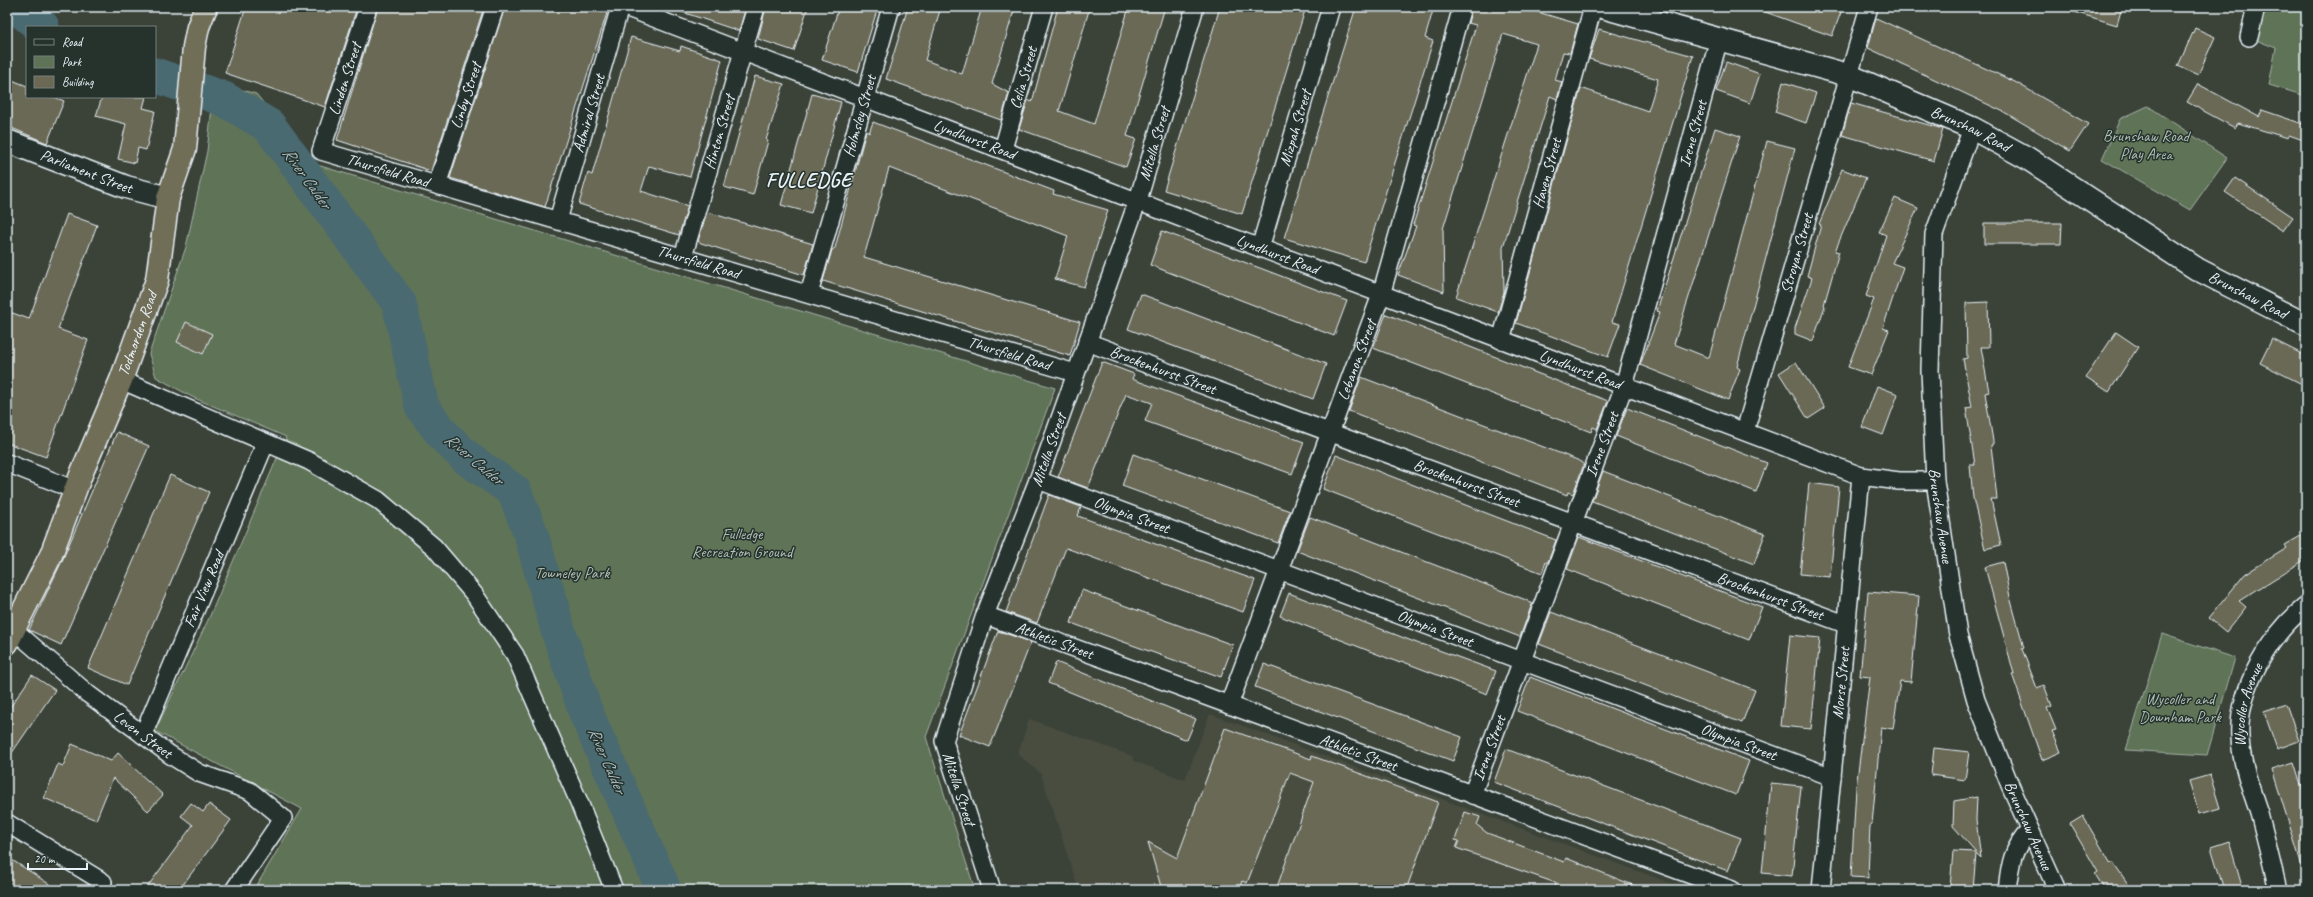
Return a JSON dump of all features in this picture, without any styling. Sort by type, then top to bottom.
[{"type":"highway","name":"Todmorden Road","points":[[10,636],[51,555],[121,380],[157,280],[168,198],[185,149],[198,27],[206,7]]},
{"type":"street","name":"Linden Street","points":[[321,151],[368,7]]},
{"type":"street","name":"Linby Street","points":[[437,185],[495,7]]},
{"type":"street","name":"Admiral Street","points":[[558,220],[620,7]]},
{"type":"street","name":"Lyndhurst Road","points":[[625,7],[1138,200],[1260,248],[1861,476],[1899,481],[1935,481]]},
{"type":"street","name":"Hinton Street","points":[[683,257],[756,7]]},
{"type":"street","name":"Holmsley Street","points":[[809,294],[864,97],[891,7]]},
{"type":"street","name":"Celia Street","points":[[1003,149],[1044,7]]},
{"type":"street","name":"Mizpah Street","points":[[1260,248],[1331,7]]},
{"type":"street","name":"Lebanon Street","points":[[1229,705],[1381,294],[1462,7]]},
{"type":"street","name":"Haven Street","points":[[1501,340],[1593,7]]},
{"type":"street","name":"Brunshaw Road","points":[[1602,7],[1848,76],[1972,128],[2027,158],[2197,269],[2306,324]]},
{"type":"street","name":"Stroyan Street","points":[[1745,431],[1868,7]]},
{"type":"street","points":[[2249,37],[2256,7]]},
{"type":"street","name":"Mitella Street","points":[[992,890],[944,741],[985,615],[1038,480],[1138,200],[1190,11]]},
{"type":"street","name":"Irene Street","points":[[1472,794],[1624,386],[1719,39]]},
{"type":"street","name":"Brunshaw Avenue","points":[[1972,128],[1934,234],[1930,370],[1935,481],[1958,635],[1976,700],[2010,785],[2057,890]]},
{"type":"street","name":"Parliament Street","points":[[7,141],[126,187],[168,198]]},
{"type":"street","name":"Thursfield Road","points":[[321,151],[1075,373]]},
{"type":"street","name":"Brockenhurst Street","points":[[1087,342],[1845,624]]},
{"type":"street","points":[[121,380],[265,444],[309,461],[378,500],[434,547],[474,594],[515,655],[579,802],[614,890]]},
{"type":"street","name":"Fair View Road","points":[[143,735],[265,444]]},
{"type":"street","points":[[7,463],[76,490]]},
{"type":"street","name":"Morse Street","points":[[1821,890],[1845,624],[1861,476]]},
{"type":"street","name":"Olympia Street","points":[[1038,480],[1832,777]]},
{"type":"street","name":"Wycoller Avenue","points":[[2278,890],[2265,834],[2244,764],[2240,736],[2242,710],[2255,669],[2280,632],[2306,606]]},
{"type":"street","name":"Athletic Street","points":[[985,615],[1732,890]]},
{"type":"street","name":"Leven Street","points":[[10,636],[143,735],[199,774],[250,791],[283,818],[234,890]]},
{"type":"street","points":[[7,823],[103,882]]},
{"type":"street","points":[[2007,890],[2012,854],[2019,841],[2030,830]]},
{"type":"shaded area","points":[[1210,714],[1689,890],[1079,890],[1041,774],[1018,754],[1029,719],[1132,756],[1134,761],[1185,780]]},
{"type":"green space","points":[[2265,7],[2306,7],[2306,96],[2269,85],[2276,48],[2256,40]]},
{"type":"green space","name":"Towneley Park","points":[[215,82],[256,94],[314,164],[1055,388],[926,737],[975,890],[254,890],[302,809],[155,731],[209,618],[286,437],[192,397],[156,377],[149,354],[186,247],[207,151]]},
{"type":"green space","name":"Brunshaw Road Play Area","points":[[2148,106],[2227,158],[2190,210],[2102,159],[2120,119]]},
{"type":"green space","name":"Wycoller and Downham Park","points":[[2162,634],[2235,658],[2207,755],[2126,750]]},
{"type":"building","points":[[246,7],[357,7],[325,107],[225,73]]},
{"type":"building","points":[[378,7],[484,7],[431,171],[337,140]]},
{"type":"building","points":[[505,7],[587,7],[607,13],[545,207],[450,178]]},
{"type":"building","points":[[676,7],[746,7],[739,31],[676,10]]},
{"type":"building","points":[[766,7],[808,7],[794,51],[758,39]]},
{"type":"building","points":[[839,7],[878,7],[858,72],[822,60]]},
{"type":"building","points":[[908,7],[941,7],[925,60],[962,74],[982,7],[1015,7],[992,84],[1009,93],[1001,120],[886,79]]},
{"type":"building","points":[[1058,7],[1090,7],[1059,111],[1094,124],[1129,7],[1165,7],[1127,136],[1136,139],[1126,167],[1019,129],[1028,100],[1032,102]]},
{"type":"building","points":[[1220,7],[1306,7],[1242,214],[1164,190]]},
{"type":"building","points":[[1356,7],[1434,7],[1425,38],[1433,41],[1364,262],[1284,238]]},
{"type":"building","points":[[1472,7],[1521,7],[1578,24],[1570,53],[1563,52],[1555,80],[1562,82],[1557,99],[1550,96],[1503,247],[1504,292],[1498,312],[1456,297],[1537,44],[1503,34],[1443,229],[1444,292],[1398,275],[1416,226],[1413,225],[1476,25],[1468,23]]},
{"type":"building","points":[[1757,7],[1843,7],[1832,36],[1757,9]]},
{"type":"building","points":[[2072,7],[2122,7],[2117,25],[2071,11]]},
{"type":"building","points":[[1876,18],[2015,82],[2088,124],[2070,151],[2004,112],[1868,48]]},
{"type":"building","points":[[2195,28],[2215,37],[2198,75],[2178,66]]},
{"type":"building","points":[[1599,29],[1693,56],[1612,322],[1620,324],[1608,357],[1516,323],[1581,88],[1648,111],[1658,79],[1589,59]]},
{"type":"building","points":[[631,37],[680,51],[681,46],[722,60],[690,177],[649,166],[641,191],[688,206],[679,235],[579,204],[588,173],[592,175]]},
{"type":"building","points":[[1726,62],[1760,74],[1750,103],[1716,91]]},
{"type":"building","points":[[755,76],[784,84],[766,140],[768,141],[753,195],[724,187]]},
{"type":"building","points":[[7,78],[26,86],[26,98],[56,98],[64,101],[47,143],[7,126]]},
{"type":"building","points":[[1783,82],[1816,93],[1806,123],[1775,112]]},
{"type":"building","points":[[2198,84],[2259,117],[2262,110],[2306,125],[2306,141],[2289,135],[2288,138],[2238,123],[2235,128],[2187,102]]},
{"type":"building","points":[[812,94],[841,102],[811,213],[781,205]]},
{"type":"building","points":[[102,98],[146,98],[143,108],[155,111],[146,150],[138,148],[135,163],[118,159],[126,124],[96,116]]},
{"type":"building","points":[[1851,103],[1943,129],[1934,161],[1842,135]]},
{"type":"building","points":[[873,122],[1054,191],[1053,194],[1108,210],[1084,287],[1055,279],[1068,236],[889,168],[864,257],[1080,322],[1070,356],[823,281],[832,250],[835,248],[866,131],[869,133]]},
{"type":"building","points":[[1715,128],[1740,136],[1674,344],[1709,358],[1767,141],[1795,148],[1737,367],[1740,369],[1728,400],[1640,365],[1660,312],[1657,311]]},
{"type":"building","points":[[1842,169],[1866,178],[1835,251],[1839,252],[1824,305],[1825,306],[1813,341],[1795,334],[1795,328],[1812,278],[1807,276],[1821,225],[1819,224]]},
{"type":"building","points":[[2235,178],[2293,217],[2283,231],[2225,192]]},
{"type":"building","points":[[1895,198],[1918,208],[1892,263],[1903,267],[1883,328],[1889,330],[1871,375],[1848,367],[1874,299],[1866,296],[1886,235],[1879,232]]},
{"type":"building","points":[[707,212],[813,244],[804,275],[701,243],[698,241]]},
{"type":"building","points":[[67,214],[97,225],[58,329],[88,340],[46,457],[7,443],[7,311],[29,319]]},
{"type":"building","points":[[1984,223],[2062,223],[2061,244],[1984,244]]},
{"type":"building","points":[[1162,231],[1347,301],[1334,336],[1150,265]]},
{"type":"building","points":[[1141,294],[1326,364],[1313,399],[1128,329]]},
{"type":"building","points":[[1988,302],[1989,347],[1981,347],[1989,392],[1985,393],[1993,441],[1993,444],[1991,445],[1997,499],[1991,499],[2001,545],[1985,549],[1973,498],[1970,465],[1975,465],[1966,408],[1972,407],[1963,359],[1967,358],[1966,303]]},
{"type":"building","points":[[1386,314],[1608,401],[1597,429],[1593,427],[1591,432],[1373,348]]},
{"type":"building","points":[[186,322],[212,334],[203,354],[177,342]]},
{"type":"building","points":[[2116,332],[2138,347],[2109,392],[2086,377]]},
{"type":"building","points":[[2272,339],[2306,356],[2306,386],[2260,363]]},
{"type":"building","points":[[1102,362],[1134,374],[1132,379],[1304,442],[1292,474],[1145,421],[1152,403],[1126,394],[1088,488],[1058,477]]},
{"type":"building","points":[[1796,362],[1825,408],[1808,419],[1779,373]]},
{"type":"building","points":[[1361,377],[1580,461],[1584,464],[1573,494],[1568,492],[1567,495],[1349,411]]},
{"type":"building","points":[[1877,386],[1898,394],[1883,435],[1862,427]]},
{"type":"building","points":[[1627,408],[1767,463],[1756,492],[1616,436]]},
{"type":"building","points":[[117,432],[149,446],[61,645],[29,630],[62,561]]},
{"type":"building","points":[[1133,454],[1290,511],[1278,543],[1122,486]]},
{"type":"building","points":[[1336,455],[1556,540],[1548,562],[1546,562],[1542,573],[1323,489]]},
{"type":"building","points":[[1603,471],[1765,534],[1754,564],[1592,501]]},
{"type":"building","points":[[170,475],[209,492],[127,685],[88,668]]},
{"type":"building","points":[[1809,483],[1839,487],[1830,577],[1800,574]]},
{"type":"building","points":[[1049,495],[1081,507],[1078,516],[1255,580],[1243,612],[1066,548],[1037,623],[1006,612]]},
{"type":"building","points":[[1310,517],[1526,600],[1532,604],[1520,637],[1297,551]]},
{"type":"building","points":[[2306,533],[2306,559],[2239,601],[2246,607],[2226,632],[2209,618],[2245,574],[2287,548],[2285,545]]},
{"type":"building","points":[[1579,537],[1762,607],[1749,640],[1567,569]]},
{"type":"building","points":[[2003,562],[2010,597],[2024,648],[2022,649],[2037,688],[2044,685],[2052,706],[2047,708],[2056,730],[2052,731],[2061,752],[2042,760],[2012,674],[2014,674],[1985,567]]},
{"type":"building","points":[[1082,590],[1233,645],[1221,677],[1071,623]]},
{"type":"building","points":[[1868,592],[1919,596],[1911,682],[1900,681],[1893,729],[1881,727],[1872,824],[1870,824],[1868,878],[1851,877],[1856,788],[1870,677],[1860,676]]},
{"type":"building","points":[[1289,593],[1422,645],[1496,671],[1487,694],[1401,661],[1400,663],[1280,616]]},
{"type":"building","points":[[1551,612],[1755,690],[1742,723],[1539,644]]},
{"type":"building","points":[[998,631],[1031,642],[990,747],[959,735]]},
{"type":"building","points":[[1790,635],[1820,638],[1811,729],[1781,726]]},
{"type":"building","points":[[1056,662],[1196,719],[1187,740],[1048,683]]},
{"type":"building","points":[[1264,664],[1462,737],[1453,761],[1255,687]]},
{"type":"building","points":[[32,675],[55,690],[7,760],[7,712]]},
{"type":"building","points":[[1530,677],[1749,761],[1736,795],[1517,711]]},
{"type":"building","points":[[2286,704],[2299,741],[2277,749],[2264,712]]},
{"type":"building","points":[[1225,728],[1311,759],[1312,756],[1438,802],[1406,890],[1276,890],[1314,782],[1290,773],[1247,883],[1242,881],[1239,890],[1162,890],[1148,842],[1177,858]]},
{"type":"building","points":[[72,744],[111,761],[118,753],[163,795],[148,811],[113,778],[96,820],[44,798],[58,764],[63,766]]},
{"type":"building","points":[[1934,748],[1969,752],[1965,780],[1931,775]]},
{"type":"building","points":[[1506,749],[1741,838],[1728,871],[1494,782]]},
{"type":"building","points":[[2294,762],[2306,800],[2306,866],[2302,866],[2272,769]]},
{"type":"building","points":[[2210,775],[2220,808],[2199,814],[2189,781]]},
{"type":"building","points":[[1771,783],[1801,786],[1792,876],[1762,873]]},
{"type":"building","points":[[1977,797],[1976,820],[1981,858],[1976,853],[1973,890],[1955,890],[1955,888],[1950,888],[1953,851],[1976,852],[1953,826],[1954,801]]},
{"type":"building","points":[[191,803],[203,812],[209,804],[231,820],[179,890],[145,890],[193,825],[181,816]]},
{"type":"building","points":[[1465,812],[1480,817],[1477,825],[1487,833],[1564,862],[1566,858],[1645,890],[1554,890],[1556,883],[1456,848],[1459,841],[1455,840]]},
{"type":"building","points":[[2083,816],[2111,864],[2113,862],[2132,890],[2105,890],[2095,874],[2098,872],[2070,824]]},
{"type":"building","points":[[2229,841],[2243,890],[2224,890],[2211,847]]},
{"type":"building","points":[[7,857],[58,890],[14,890],[7,885]]},
{"type":"waterway","name":"River Calder","points":[[17,7],[41,26]]},
{"type":"waterway","name":"River Calder","points":[[156,75],[224,99],[269,126],[399,303],[422,407],[444,436],[468,459],[514,491],[531,534],[558,630],[586,713],[664,890]]},
{"type":"district","name":"FULLEDGE","points":[[809,180]]},
{"type":"park label","name":"Fulledge Recreation Ground","points":[[742,543]]}]
